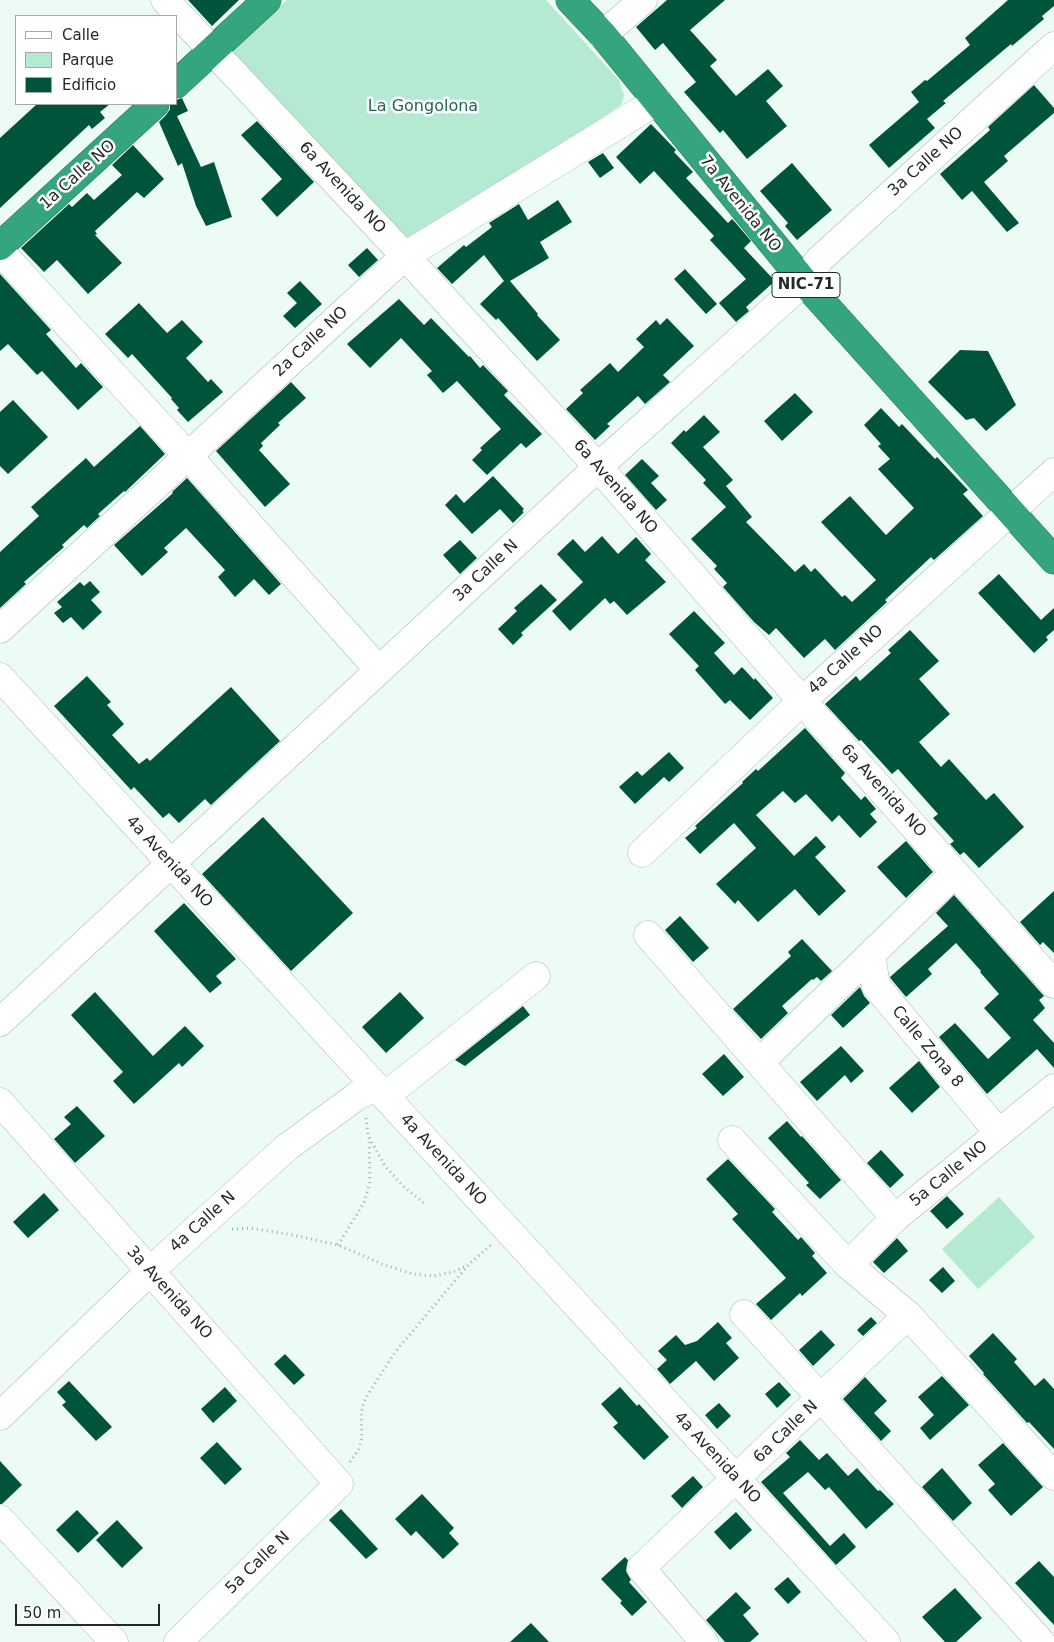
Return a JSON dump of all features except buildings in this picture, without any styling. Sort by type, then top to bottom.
[{"type":"highway","points":[[178,82],[267,0]]},
{"type":"highway","name":"7a Avenida NO","points":[[570,0],[603,35],[804,282],[1054,560]]},
{"type":"highway","name":"1a Calle NO","points":[[0,246],[154,105]]},
{"type":"street","name":"6a Avenida NO","points":[[165,0],[405,256],[598,467],[1054,984]]},
{"type":"street","points":[[603,35],[643,0]]},
{"type":"street","name":"3a Calle NO","points":[[804,282],[819,260],[1054,46]]},
{"type":"street","name":"2a Calle NO","points":[[0,628],[405,256],[657,101]]},
{"type":"street","points":[[0,251],[188,456],[379,670]]},
{"type":"street","name":"3a Calle N","points":[[0,1022],[598,467],[804,282]]},
{"type":"street","name":"4a Calle NO","points":[[642,853],[802,700],[1054,472]]},
{"type":"street","name":"4a Avenida NO","points":[[0,678],[886,1642]]},
{"type":"street","points":[[760,1062],[955,873]]},
{"type":"street","points":[[648,935],[894,1218]]},
{"type":"street","name":"Calle Zona 8","points":[[871,955],[876,986],[999,1133]]},
{"type":"street","name":"4a Calle N","points":[[0,1416],[150,1271],[286,1148],[358,1096],[381,1091],[536,976]]},
{"type":"street","name":"5a Calle NO","points":[[848,1265],[894,1218],[1054,1088]]},
{"type":"street","name":"3a Avenida NO","points":[[0,1102],[339,1484]]},
{"type":"street","points":[[732,1140],[848,1265],[908,1315],[1054,1476]]},
{"type":"street","points":[[744,1314],[1041,1642]]},
{"type":"street","name":"6a Calle N","points":[[704,1642],[641,1568],[908,1315]]},
{"type":"street","name":"5a Calle N","points":[[178,1642],[339,1484]]},
{"type":"street","points":[[0,1519],[114,1642]]},
{"type":"path","points":[[338,1245],[364,1203],[370,1182],[366,1118],[381,1091]]},
{"type":"path","points":[[368,1135],[385,1166],[403,1186],[425,1204]]},
{"type":"path","points":[[226,1230],[250,1228],[338,1245],[382,1264],[413,1274],[434,1276],[453,1272],[469,1264]]},
{"type":"path","points":[[339,1484],[348,1472],[350,1463],[359,1449],[362,1438],[361,1413],[365,1399],[396,1351],[469,1264],[508,1230]]},
{"type":"green space","name":"La Gongolona","points":[[287,0],[546,0],[619,80],[624,95],[621,105],[421,239],[403,240],[231,52]]},
{"type":"green space","points":[[999,1197],[1035,1237],[978,1289],[942,1249]]}]
